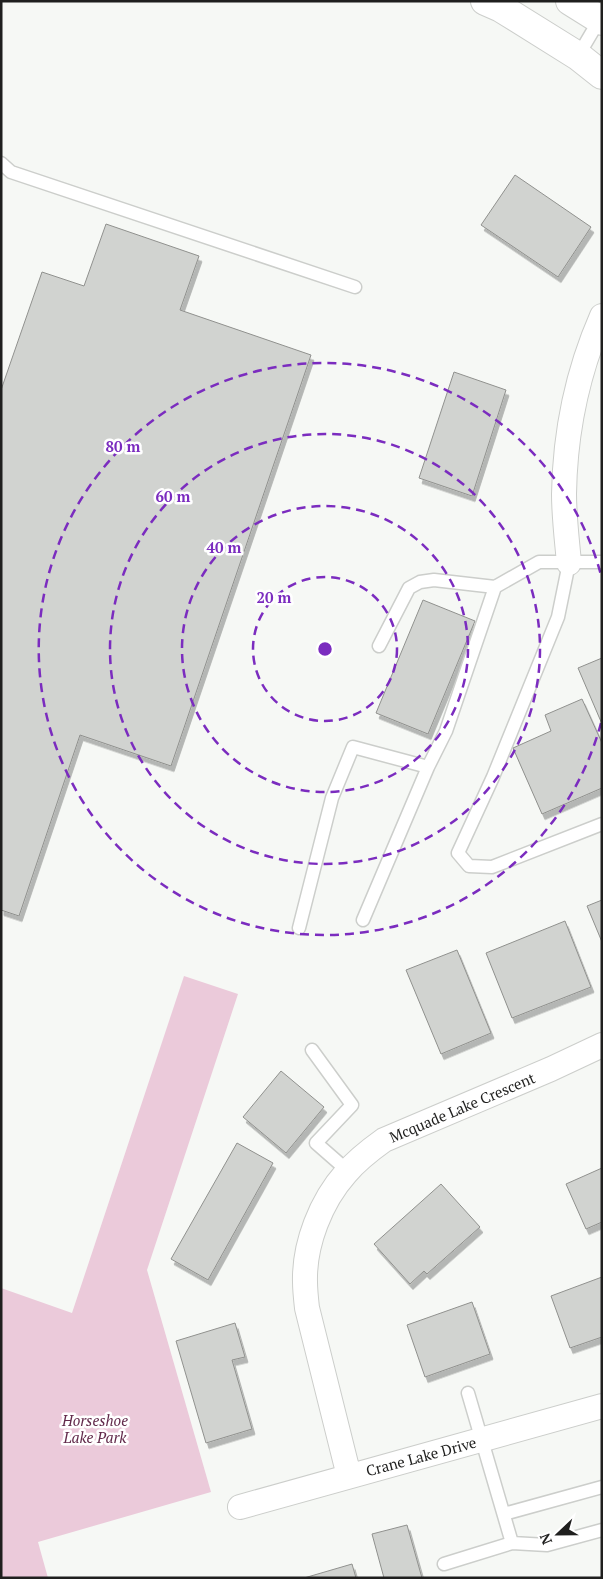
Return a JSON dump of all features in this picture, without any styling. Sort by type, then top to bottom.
[{"type":"street","points":[[485,1],[500,8],[578,56],[602,76]]},
{"type":"street","points":[[570,1],[601,19]]},
{"type":"street","points":[[569,562],[564,496],[569,426],[585,360],[602,316]]},
{"type":"street","name":"Mcquade Lake Crescent","points":[[349,1476],[307,1308],[304,1281],[311,1237],[321,1211],[348,1171],[365,1154],[384,1140],[551,1069],[602,1045]]},
{"type":"street","name":"Crane Lake Drive","points":[[240,1507],[602,1406]]},
{"type":"lane","points":[[578,56],[601,19]]},
{"type":"lane","points":[[1,163],[11,172],[355,287]]},
{"type":"lane","points":[[380,646],[409,588],[420,582],[434,580],[495,587],[539,562],[602,562]]},
{"type":"lane","points":[[569,562],[558,617],[493,777],[458,852],[469,866],[492,866],[602,824]]},
{"type":"lane","points":[[363,920],[428,767],[446,731],[495,587]]},
{"type":"lane","points":[[299,928],[332,798],[353,747],[428,767]]},
{"type":"lane","points":[[312,1050],[352,1105],[316,1143],[348,1171]]},
{"type":"lane","points":[[468,1393],[512,1544]]},
{"type":"lane","points":[[504,1514],[602,1487]]},
{"type":"lane","points":[[444,1564],[512,1544],[547,1545],[602,1530]]},
{"type":"green space","name":"Horseshoe Lake Park","points":[[184,976],[238,994],[147,1270],[211,1492],[38,1542],[48,1578],[1,1578],[1,1288],[72,1313]]},
{"type":"building","points":[[515,175],[591,227],[558,277],[481,225]]},
{"type":"building","points":[[106,224],[199,256],[180,310],[311,355],[171,766],[80,735],[19,916],[1,910],[1,390],[42,272],[84,286]]},
{"type":"building","points":[[454,372],[506,390],[472,496],[419,478]]},
{"type":"building","points":[[423,600],[475,621],[428,734],[376,713]]},
{"type":"building","points":[[602,658],[602,724],[578,668]]},
{"type":"building","points":[[582,699],[602,743],[602,788],[542,814],[513,748],[551,731],[545,715]]},
{"type":"building","points":[[602,900],[602,942],[587,906]]},
{"type":"building","points":[[565,921],[591,987],[512,1018],[486,953]]},
{"type":"building","points":[[457,950],[491,1033],[441,1054],[406,970]]},
{"type":"building","points":[[281,1071],[324,1107],[286,1153],[243,1117]]},
{"type":"building","points":[[237,1143],[273,1163],[208,1280],[171,1259]]},
{"type":"building","points":[[602,1168],[602,1222],[586,1229],[566,1184]]},
{"type":"building","points":[[441,1184],[480,1227],[427,1274],[424,1271],[410,1284],[374,1244]]},
{"type":"building","points":[[602,1277],[602,1337],[570,1348],[551,1296]]},
{"type":"building","points":[[472,1302],[490,1354],[425,1377],[407,1325]]},
{"type":"building","points":[[235,1323],[245,1357],[232,1360],[252,1429],[206,1443],[176,1341]]},
{"type":"building","points":[[407,1525],[422,1578],[384,1578],[372,1534]]},
{"type":"building","points":[[352,1564],[356,1578],[304,1578]]}]
